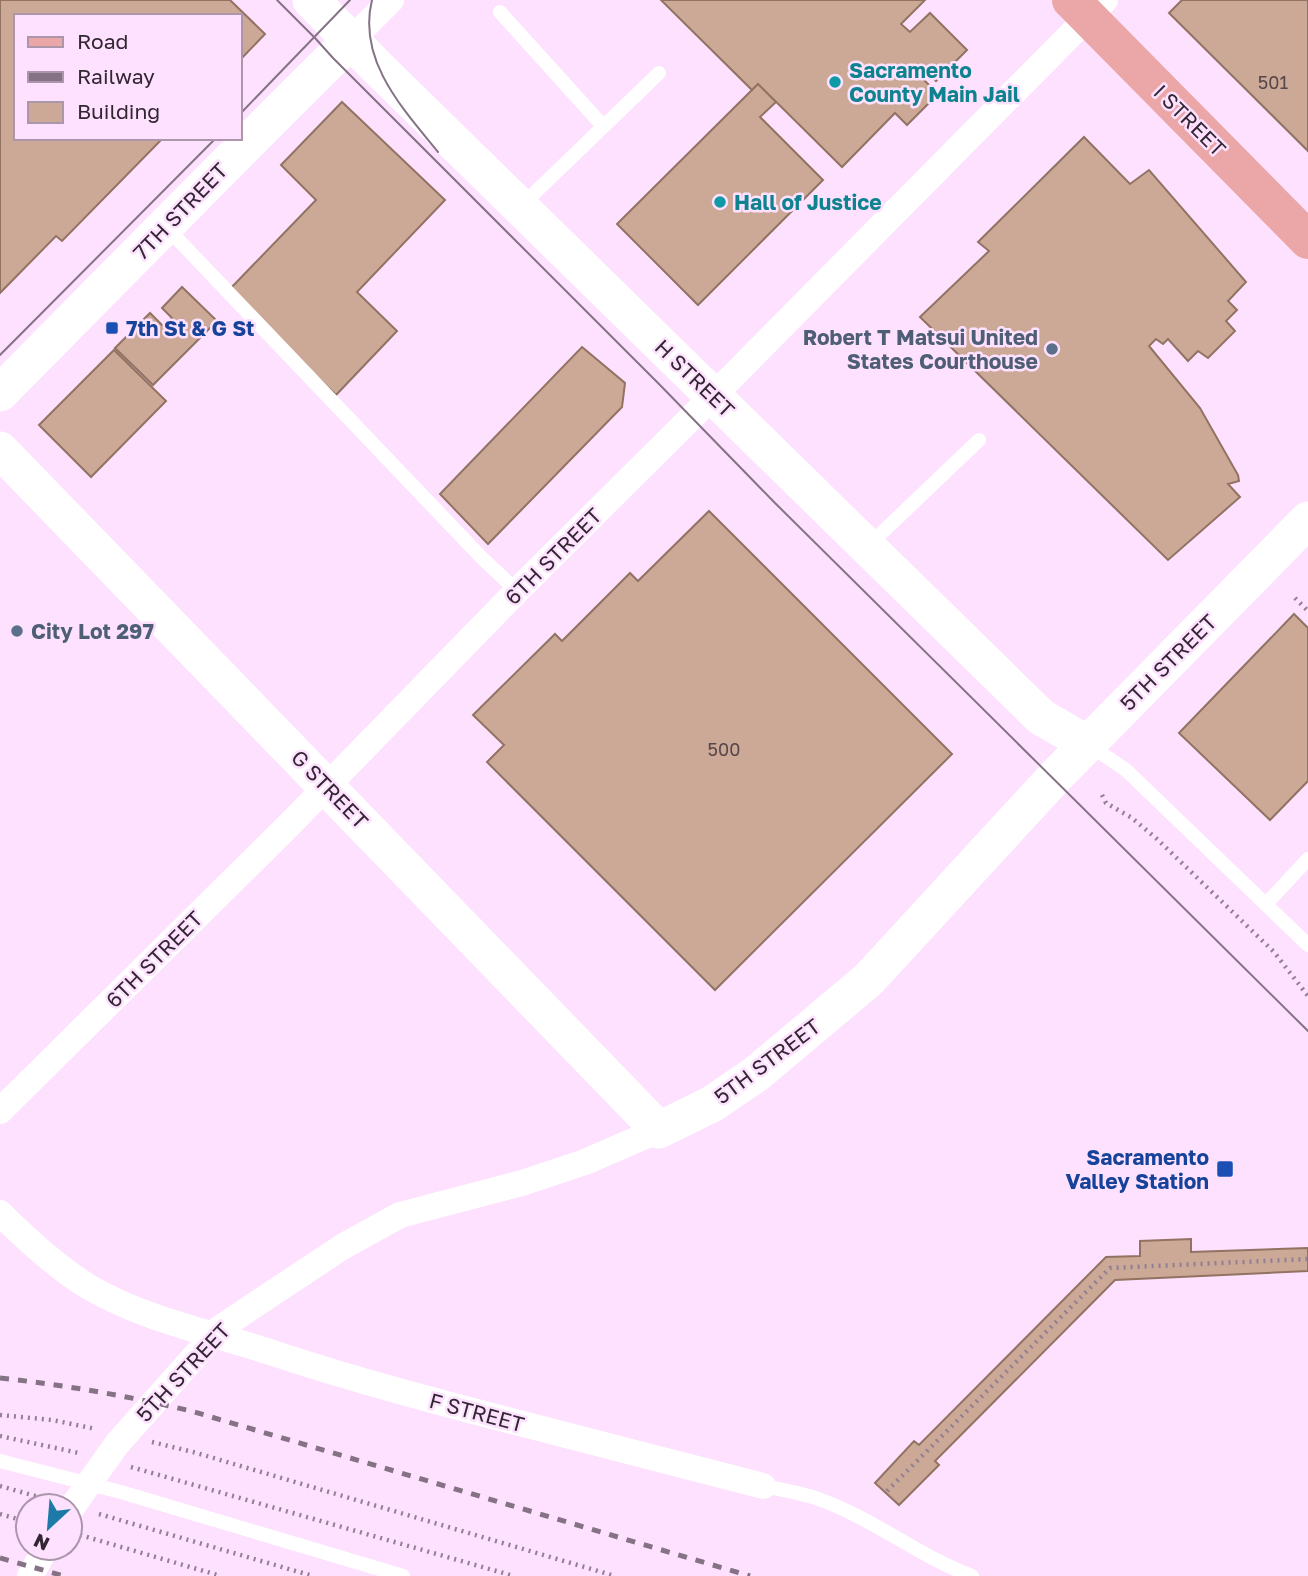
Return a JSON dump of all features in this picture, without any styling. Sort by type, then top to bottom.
[{"type":"main road","name":"H STREET","points":[[311,0],[1041,717],[1088,744]]},
{"type":"main road","name":"I STREET","points":[[1088,6],[1308,240]]},
{"type":"main road","name":"7TH STREET","points":[[0,393],[351,40]]},
{"type":"main road","name":"G STREET","points":[[0,450],[659,1130]]},
{"type":"main road","name":"5TH STREET","points":[[659,1130],[712,1104],[756,1074],[868,980],[1054,778],[1308,520]]},
{"type":"street","name":"7TH STREET","points":[[351,40],[391,0]]},
{"type":"street","name":"6TH STREET","points":[[0,1111],[713,396],[1088,6]]},
{"type":"street","name":"5TH STREET","points":[[84,1498],[117,1444],[220,1328],[342,1247],[400,1214],[522,1183],[585,1162],[659,1130]]},
{"type":"street","name":"F STREET","points":[[0,1213],[26,1239],[89,1287],[149,1314],[308,1365],[763,1486]]},
{"type":"lane","points":[[500,12],[603,126]]},
{"type":"lane","points":[[520,206],[659,73]]},
{"type":"lane","points":[[166,227],[517,591]]},
{"type":"lane","points":[[868,546],[979,440]]},
{"type":"lane","points":[[1088,744],[1126,770],[1308,945]]},
{"type":"lane","points":[[1266,904],[1308,859]]},
{"type":"lane","points":[[0,1461],[134,1496],[402,1576]]},
{"type":"lane","name":"F STREET","points":[[763,1486],[821,1499],[894,1535],[953,1569],[972,1576]]},
{"type":"path","points":[[1295,598],[1308,611]]},
{"type":"path","points":[[1102,795],[1107,803],[1132,818],[1157,839],[1274,952],[1308,996]]},
{"type":"path","points":[[887,1491],[1110,1268],[1308,1259]]},
{"type":"path","points":[[0,1415],[52,1420],[100,1430]]},
{"type":"path","points":[[0,1436],[88,1456]]},
{"type":"path","points":[[147,1441],[193,1452],[615,1576]]},
{"type":"path","points":[[128,1466],[514,1576]]},
{"type":"path","points":[[84,1517],[313,1576]]},
{"type":"path","points":[[84,1518],[221,1576]]},
{"type":"building","points":[[0,0],[230,0],[265,34],[242,58],[242,14],[14,14],[14,140],[161,140],[62,241],[56,236],[0,293]]},
{"type":"building","name":"Sacramento County Main Jail","points":[[661,0],[925,0],[901,24],[910,32],[930,13],[967,50],[936,81],[926,71],[921,77],[938,94],[907,125],[895,113],[842,167],[758,84],[752,90]]},
{"type":"building","points":[[1182,0],[1308,0],[1308,151],[1169,13]]},
{"type":"building","name":"Hall of Justice","points":[[758,84],[776,102],[760,117],[823,180],[698,305],[617,224]]},
{"type":"building","points":[[342,102],[445,200],[357,292],[397,331],[336,395],[227,292],[316,200],[281,165]]},
{"type":"building","name":"Robert T Matsui United States Courthouse","points":[[1084,137],[1130,184],[1149,170],[1246,282],[1228,301],[1237,310],[1226,321],[1235,331],[1208,358],[1198,351],[1188,361],[1168,339],[1163,344],[1156,339],[1149,346],[1200,408],[1239,481],[1228,484],[1240,497],[1168,560],[920,317],[989,251],[978,242]]},
{"type":"building","points":[[182,287],[217,321],[153,385],[115,348],[150,313],[164,327],[172,318],[162,308]]},
{"type":"building","points":[[582,347],[625,383],[622,407],[488,544],[440,494]]},
{"type":"building","points":[[114,350],[166,401],[91,477],[39,425]]},
{"type":"building","points":[[709,511],[952,754],[715,990],[487,762],[504,745],[473,715],[555,634],[562,641],[630,573],[638,581]]},
{"type":"building","points":[[1294,614],[1308,628],[1308,781],[1270,820],[1179,733]]},
{"type":"building","points":[[1191,1239],[1191,1252],[1308,1248],[1308,1271],[1115,1280],[935,1461],[939,1465],[899,1505],[875,1483],[914,1441],[919,1445],[1106,1257],[1140,1256],[1140,1241]]},
{"type":"tram line","points":[[277,0],[774,502],[1308,1031]]},
{"type":"tram line","points":[[242,112],[350,0]]},
{"type":"tram line","points":[[372,0],[369,22],[377,63],[398,101],[438,152]]},
{"type":"tram line","points":[[0,355],[214,140]]},
{"type":"railway","points":[[0,1378],[144,1400],[191,1411],[750,1576]]},
{"type":"railway","points":[[0,1558],[64,1576]]},
{"type":"place","name":"Sacramento County Main Jail","points":[[835,82]]},
{"type":"place","name":"Hall of Justice","points":[[720,202]]},
{"type":"place","name":"7th St & G St","points":[[112,328]]},
{"type":"place","name":"Robert T Matsui United States Courthouse","points":[[1052,349]]},
{"type":"place","name":"City Lot 297","points":[[17,631]]},
{"type":"place","name":"Sacramento Valley Station","points":[[1225,1169]]}]
